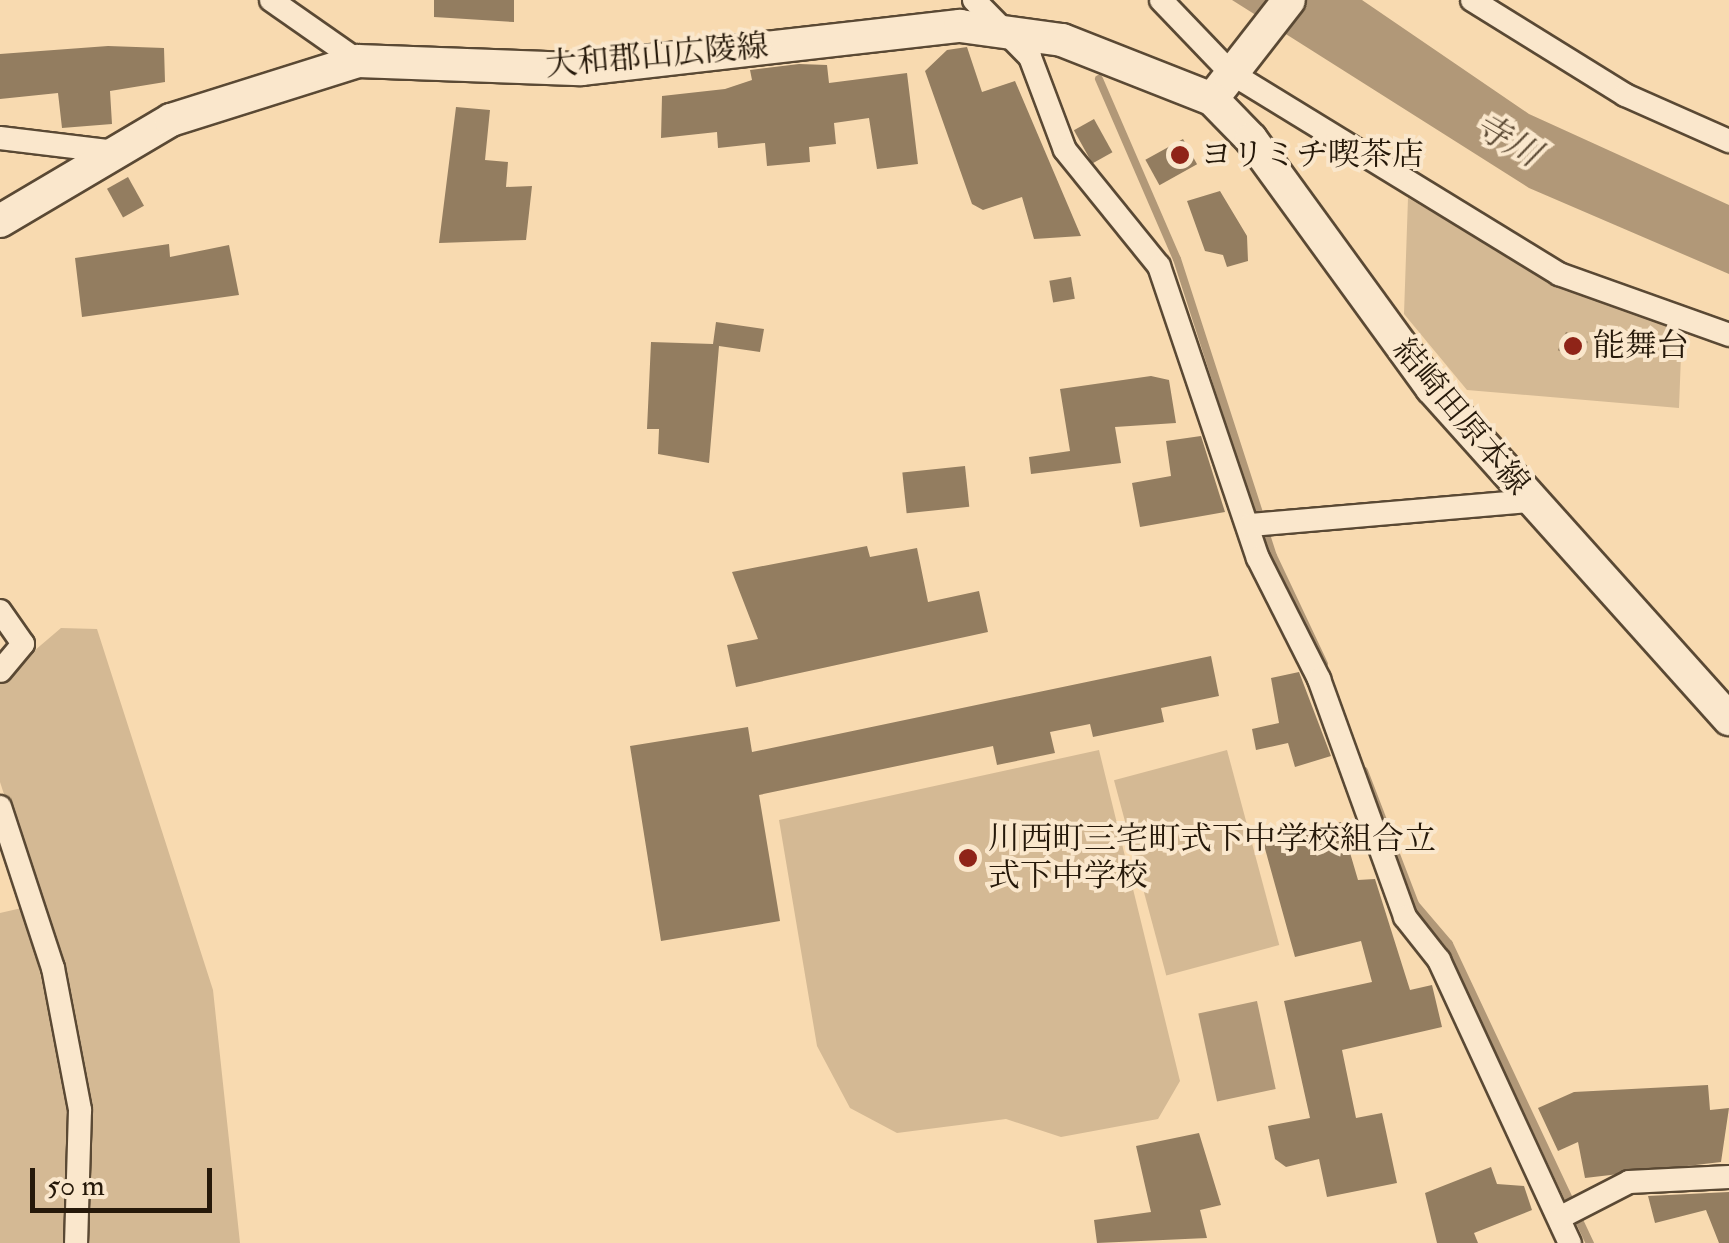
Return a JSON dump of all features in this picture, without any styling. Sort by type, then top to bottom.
[{"type":"main road","points":[[1229,75],[1289,0]]},
{"type":"main road","name":"大和郡山広陵線","points":[[0,221],[107,151],[172,120],[358,61],[580,69],[1004,27],[1144,68],[1229,75]]},
{"type":"main road","name":"結崎田原本線","points":[[1229,75],[1252,139],[1432,388],[1729,719]]},
{"type":"street","points":[[272,0],[358,61]]},
{"type":"street","points":[[974,0],[1030,57],[1064,150],[1160,266],[1250,525],[1319,679],[1405,918],[1440,960],[1570,1243]]},
{"type":"street","points":[[1161,0],[1229,75],[1559,274],[1729,335]]},
{"type":"street","points":[[1472,0],[1625,95],[1729,141]]},
{"type":"street","points":[[0,138],[107,151]]},
{"type":"street","points":[[1250,525],[1532,501]]},
{"type":"street","points":[[0,611],[23,644],[0,671]]},
{"type":"street","points":[[0,808],[53,968],[80,1110],[76,1243]]},
{"type":"street","points":[[1560,1217],[1629,1182],[1729,1176]]},
{"type":"shaded area","points":[[1408,198],[1564,289],[1682,329],[1679,408],[1467,390],[1404,314]]},
{"type":"shaded area","points":[[61,628],[97,629],[213,990],[240,1243],[85,1243],[58,960],[0,782],[0,680]]},
{"type":"shaded area","points":[[1099,750],[1180,1081],[1158,1119],[1061,1137],[1006,1119],[897,1133],[850,1108],[817,1046],[779,820]]},
{"type":"shaded area","points":[[1227,750],[1279,945],[1166,975],[1114,780]]},
{"type":"shaded area","points":[[26,907],[73,1129],[70,1243],[0,1243],[0,913]]},
{"type":"water","name":"寺川","points":[[1232,0],[1362,0],[1529,114],[1729,205],[1729,274],[1529,188]]},
{"type":"water","points":[[1257,1001],[1276,1089],[1217,1102],[1198,1013]]},
{"type":"building","points":[[434,0],[514,0],[514,22],[434,17]]},
{"type":"building","points":[[108,46],[164,48],[165,82],[110,91],[112,124],[62,128],[58,93],[0,99],[0,54]]},
{"type":"building","points":[[967,47],[982,92],[1015,81],[1081,236],[1034,239],[1022,197],[983,210],[972,204],[925,71],[947,50]]},
{"type":"building","points":[[827,65],[829,83],[907,73],[918,164],[877,169],[869,118],[834,123],[836,144],[809,147],[810,162],[767,166],[765,143],[718,148],[717,132],[661,138],[662,96],[725,89],[752,80],[750,70]]},
{"type":"building","points":[[456,107],[490,110],[485,160],[508,162],[506,187],[532,186],[526,240],[439,243]]},
{"type":"building","points":[[1094,119],[1112,152],[1092,163],[1074,130]]},
{"type":"building","points":[[1183,139],[1197,164],[1159,185],[1145,160]]},
{"type":"building","points":[[128,177],[144,206],[123,217],[107,189]]},
{"type":"building","points":[[1220,191],[1247,236],[1248,261],[1227,267],[1223,255],[1205,251],[1187,201]]},
{"type":"building","points":[[169,244],[170,257],[229,245],[239,295],[82,317],[75,258]]},
{"type":"building","points":[[1071,277],[1075,299],[1053,302],[1049,281]]},
{"type":"building","points":[[716,322],[764,329],[760,352],[719,346],[709,463],[658,454],[659,429],[647,429],[651,342],[713,344]]},
{"type":"building","name":"能舞台","points":[[1566,332],[1588,342],[1580,360],[1558,350]]},
{"type":"building","points":[[1151,376],[1169,380],[1176,423],[1115,427],[1121,463],[1031,474],[1029,457],[1070,451],[1060,389]]},
{"type":"building","points":[[1201,436],[1225,512],[1140,527],[1132,483],[1171,476],[1166,441]]},
{"type":"building","points":[[965,466],[969,507],[907,513],[902,473]]},
{"type":"building","points":[[867,546],[870,557],[917,548],[928,602],[979,591],[988,632],[736,687],[727,645],[758,639],[732,572]]},
{"type":"building","points":[[1211,656],[1219,696],[1161,708],[1164,722],[1093,737],[1090,724],[1050,732],[1055,753],[997,765],[993,746],[759,795],[780,921],[661,941],[630,746],[748,727],[752,752]]},
{"type":"building","points":[[1299,672],[1331,756],[1295,767],[1288,743],[1256,750],[1252,729],[1279,723],[1271,678]]},
{"type":"building","points":[[1341,822],[1358,880],[1375,879],[1410,990],[1432,985],[1442,1027],[1342,1050],[1356,1118],[1382,1113],[1397,1183],[1327,1197],[1319,1159],[1286,1167],[1275,1159],[1268,1126],[1310,1118],[1284,1001],[1372,982],[1361,941],[1295,957],[1264,845]]},
{"type":"building","points":[[1708,1085],[1710,1110],[1729,1108],[1721,1162],[1585,1178],[1578,1142],[1558,1151],[1538,1108],[1574,1092]]},
{"type":"building","points":[[1199,1133],[1221,1205],[1200,1210],[1207,1238],[1097,1243],[1094,1220],[1151,1212],[1136,1146]]},
{"type":"building","points":[[1491,1167],[1497,1184],[1524,1186],[1532,1210],[1474,1233],[1478,1243],[1437,1243],[1425,1193]]},
{"type":"building","points":[[1729,1192],[1729,1243],[1719,1243],[1706,1210],[1655,1223],[1648,1196]]},
{"type":"waterway","points":[[1099,79],[1177,259],[1273,556],[1324,664]]},
{"type":"waterway","points":[[1364,771],[1415,904],[1449,944],[1590,1243]]},
{"type":"place","name":"ヨリミチ喫茶店","points":[[1180,155]]},
{"type":"place","name":"能舞台","points":[[1573,346]]},
{"type":"place","name":"川西町三宅町式下中学校組合立 式下中学校","points":[[968,858]]}]
